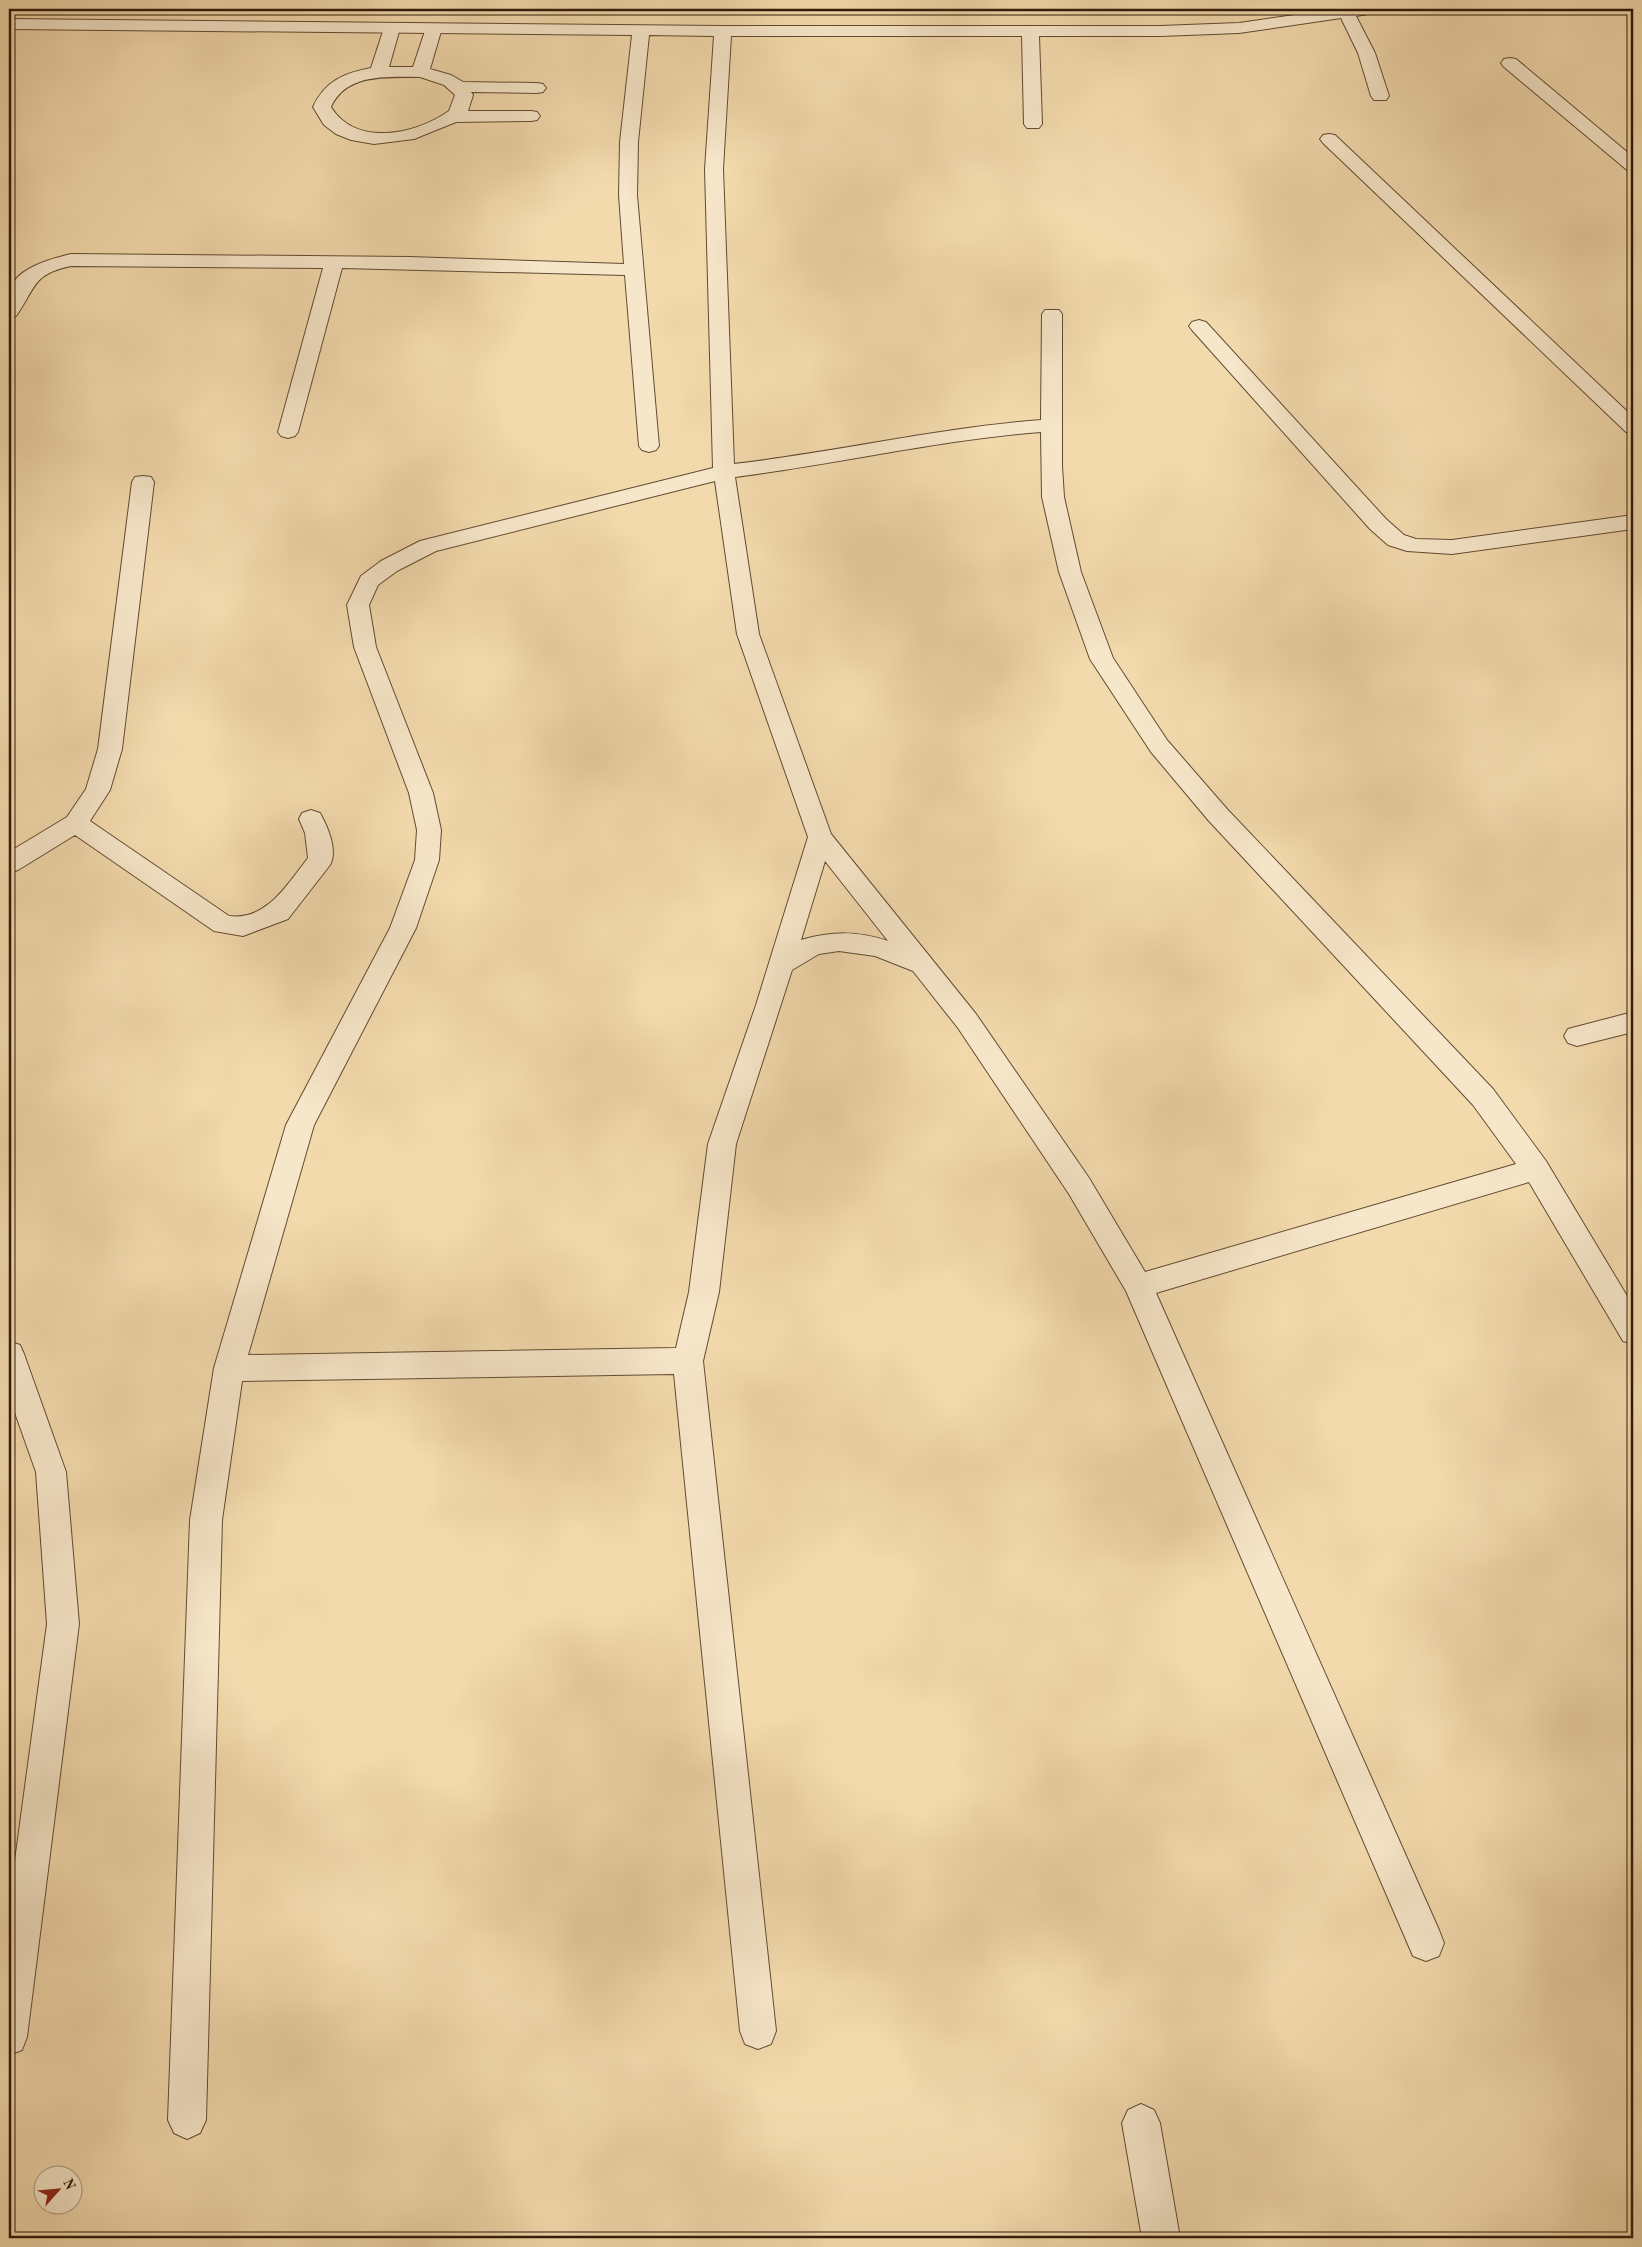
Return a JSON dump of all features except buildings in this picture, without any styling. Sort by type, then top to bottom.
[{"type":"street","points":[[9,24],[723,31],[1203,30],[1240,28],[1368,9]]},
{"type":"street","points":[[1346,13],[1366,48],[1374,68],[1380,96]]},
{"type":"street","points":[[378,73],[392,28]]},
{"type":"street","points":[[420,72],[434,28]]},
{"type":"street","points":[[641,30],[629,142],[628,195],[649,446]]},
{"type":"street","points":[[723,31],[714,169],[724,472],[748,634],[820,837],[967,1021],[1074,1178],[1138,1286],[1426,1943]]},
{"type":"street","points":[[1030,31],[1033,124]]},
{"type":"street","points":[[1510,63],[1633,166]]},
{"type":"street","points":[[420,72],[449,80],[460,87],[464,95],[460,110],[453,117],[429,128],[401,136],[378,138],[356,137],[341,131],[327,120],[322,107],[329,93],[339,85],[354,78],[378,73],[420,72]]},
{"type":"street","points":[[460,87],[537,88]]},
{"type":"street","points":[[453,117],[531,116]]},
{"type":"street","points":[[1329,139],[1633,428]]},
{"type":"street","points":[[9,312],[20,287],[32,273],[51,264],[71,260],[334,262],[635,270]]},
{"type":"street","points":[[288,432],[334,262]]},
{"type":"street","points":[[1052,314],[1051,466],[1055,507],[1070,572],[1102,659],[1159,746],[1218,814],[1482,1097],[1536,1169],[1633,1332]]},
{"type":"street","points":[[1198,326],[1378,524],[1396,540],[1415,546],[1452,547],[1633,522]]},
{"type":"street","points":[[187,2120],[206,1520],[229,1368],[300,1125],[403,928],[427,860],[429,830],[421,793],[365,647],[358,605],[369,581],[389,566],[428,546],[485,530],[724,472],[789,464],[976,431],[1051,425]]},
{"type":"street","points":[[9,864],[76,823],[98,790],[110,748],[143,482]]},
{"type":"street","points":[[76,823],[223,924],[243,928],[279,912],[321,859],[318,833],[311,819]]},
{"type":"street","points":[[758,2031],[688,1361],[704,1292],[722,1144],[781,965],[820,837]]},
{"type":"street","points":[[781,965],[811,947],[834,942],[862,942],[890,950],[923,965]]},
{"type":"street","points":[[1577,1036],[1633,1022]]},
{"type":"street","points":[[1138,1286],[1536,1169]]},
{"type":"street","points":[[9,1354],[51,1472],[64,1624],[9,2037]]},
{"type":"street","points":[[229,1368],[688,1361]]},
{"type":"street","points":[[1141,2123],[1160,2238]]}]
